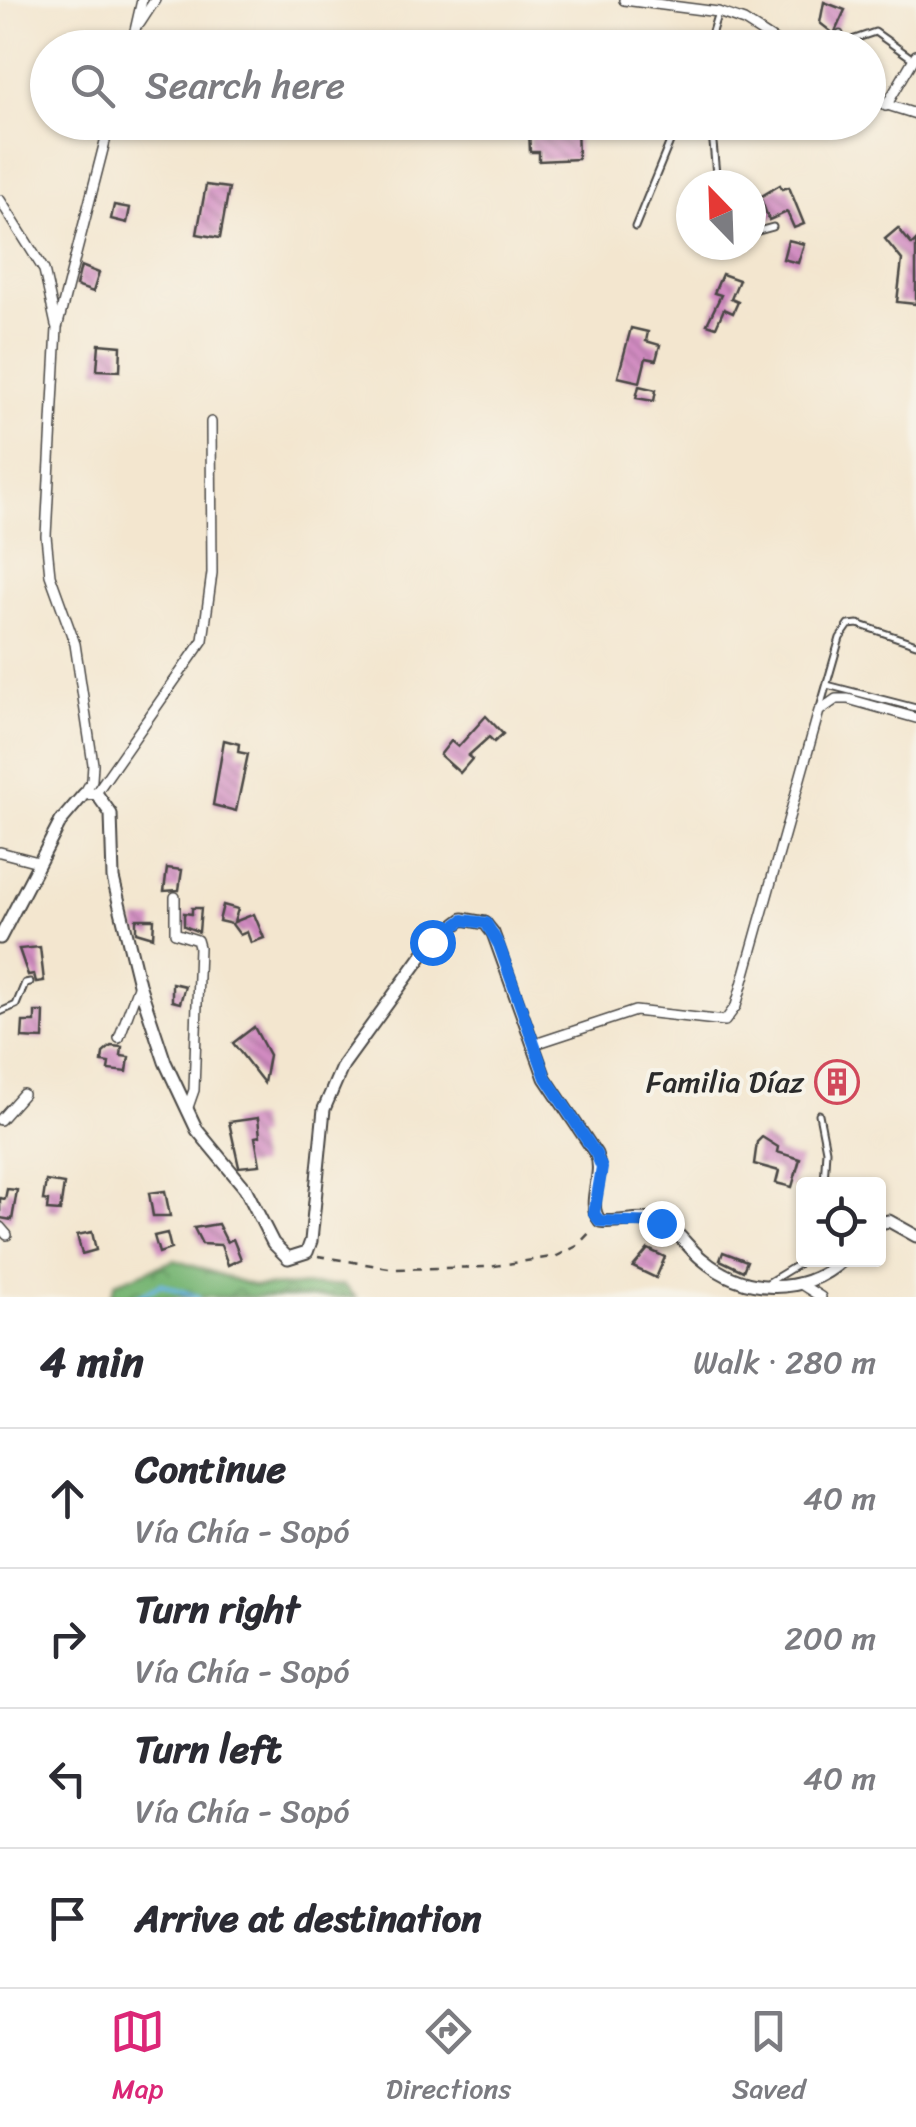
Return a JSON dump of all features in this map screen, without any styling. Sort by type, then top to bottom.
[{"type":"street","points":[[136,28],[142,0]]},
{"type":"street","points":[[136,28],[155,0]]},
{"type":"street","points":[[624,0],[718,12],[758,30]]},
{"type":"street","points":[[914,58],[886,106],[916,114]]},
{"type":"street","points":[[90,794],[90,747],[75,644],[50,576],[46,536],[57,328],[105,140]]},
{"type":"street","points":[[0,200],[44,270],[57,328]]},
{"type":"street","points":[[0,938],[61,821],[90,794],[203,640],[212,573],[212,422]]},
{"type":"street","points":[[532,1045],[635,1011],[716,1022],[731,1014],[776,875],[819,711],[836,699],[916,718]]},
{"type":"street","points":[[90,794],[111,814],[113,878],[139,984],[187,1110],[245,1188],[282,1254],[297,1259],[307,1252],[324,1109],[343,1065],[432,942],[453,924],[476,918],[493,933],[532,1045],[560,1102],[602,1168],[593,1203],[600,1221],[661,1223],[718,1272],[758,1288],[798,1284],[833,1267]]},
{"type":"street","points":[[0,852],[38,862]]},
{"type":"street","points":[[175,897],[176,933],[198,940],[199,947],[194,1090],[187,1110]]},
{"type":"street","points":[[119,1038],[139,984]]},
{"type":"street","points":[[0,1120],[24,1094]]},
{"type":"street","points":[[886,1222],[916,1236]]},
{"type":"street","points":[[798,1284],[821,1297]]},
{"type":"lane","points":[[712,30],[718,12]]},
{"type":"lane","points":[[886,39],[914,58]]},
{"type":"lane","points":[[635,227],[671,140]]},
{"type":"lane","points":[[713,140],[716,170]]},
{"type":"lane","points":[[766,229],[773,227]]},
{"type":"lane","points":[[819,711],[849,625],[858,624],[916,644]]},
{"type":"lane","points":[[827,684],[916,708]]},
{"type":"lane","points":[[0,1012],[16,1006],[25,983],[30,982]]},
{"type":"lane","points":[[819,1114],[826,1150],[824,1177]]},
{"type":"lane","points":[[758,1288],[796,1266]]},
{"type":"path","points":[[307,1252],[345,1264],[395,1269],[488,1267],[557,1256],[577,1246],[600,1221]]},
{"type":"green space","points":[[175,1260],[254,1286],[343,1285],[356,1297],[110,1297],[115,1283]]},
{"type":"building","points":[[824,2],[845,10],[836,30],[820,23]]},
{"type":"building","points":[[529,140],[577,140],[578,159],[539,161],[539,152],[530,152]]},
{"type":"building","points":[[206,185],[229,188],[220,238],[197,234]]},
{"type":"building","points":[[780,185],[782,189],[789,187],[804,224],[794,228],[787,212],[769,220],[766,193]]},
{"type":"building","points":[[114,205],[130,208],[127,223],[111,219]]},
{"type":"building","points":[[898,228],[912,245],[916,241],[916,304],[897,302],[902,260],[885,239]]},
{"type":"building","points":[[788,240],[804,244],[798,263],[783,259]]},
{"type":"building","points":[[81,266],[99,273],[93,292],[76,286]]},
{"type":"building","points":[[722,274],[739,280],[731,299],[738,302],[733,313],[724,309],[716,327],[707,324],[721,295],[714,293]]},
{"type":"building","points":[[631,328],[648,332],[646,341],[660,345],[656,360],[646,358],[640,382],[618,377]]},
{"type":"building","points":[[99,344],[121,346],[120,371],[97,370]]},
{"type":"building","points":[[639,386],[656,390],[654,401],[636,398]]},
{"type":"building","points":[[486,716],[503,734],[494,742],[489,737],[468,756],[472,759],[460,773],[440,755],[451,741],[458,747]]},
{"type":"building","points":[[224,740],[239,744],[238,752],[248,754],[236,811],[213,805]]},
{"type":"building","points":[[167,868],[182,870],[179,890],[164,891]]},
{"type":"building","points":[[223,905],[238,909],[234,922],[254,914],[264,938],[251,943],[247,932],[240,935],[232,924],[219,921]]},
{"type":"building","points":[[192,908],[201,908],[199,932],[184,926],[184,913],[192,914]]},
{"type":"building","points":[[136,919],[154,919],[153,937],[136,932]]},
{"type":"building","points":[[40,947],[44,981],[36,982],[34,974],[28,975],[19,949]]},
{"type":"building","points":[[172,983],[185,986],[180,1003],[172,1001]]},
{"type":"building","points":[[35,1012],[44,1012],[43,1039],[22,1038],[23,1022],[35,1022]]},
{"type":"building","points":[[254,1027],[269,1055],[264,1083],[233,1043]]},
{"type":"building","points":[[111,1046],[122,1047],[121,1056],[129,1057],[127,1072],[108,1070],[109,1063],[102,1062],[103,1053]]},
{"type":"building","name":"Familia Díaz","points":[[830,1069],[846,1071],[844,1096],[827,1093]]},
{"type":"building","points":[[258,1118],[260,1136],[255,1137],[260,1165],[239,1167],[229,1122]]},
{"type":"building","points":[[762,1137],[778,1147],[777,1152],[800,1159],[792,1187],[776,1183],[779,1171],[754,1164],[757,1142]]},
{"type":"building","points":[[46,1181],[64,1184],[60,1211],[47,1210],[48,1201],[43,1200]]},
{"type":"building","points":[[7,1189],[17,1190],[12,1220],[0,1218],[0,1198],[5,1199]]},
{"type":"building","points":[[165,1191],[170,1216],[153,1216],[149,1193]]},
{"type":"building","points":[[218,1224],[227,1242],[233,1239],[241,1259],[228,1265],[221,1245],[202,1244],[194,1228]]},
{"type":"building","points":[[92,1232],[96,1250],[82,1254],[77,1235]]},
{"type":"building","points":[[167,1233],[171,1249],[159,1253],[154,1236]]},
{"type":"building","points":[[648,1249],[665,1257],[656,1278],[633,1267]]},
{"type":"building","points":[[723,1252],[747,1261],[743,1271],[720,1260]]},
{"type":"waterway","points":[[137,1297],[161,1284],[198,1297]]},
{"type":"place","name":"Familia Díaz","points":[[837,1082]]},
{"type":"route","points":[[432,942],[463,920],[476,918],[486,923],[499,945],[546,1078],[602,1168],[594,1214],[600,1221],[613,1223],[661,1223]]}]
